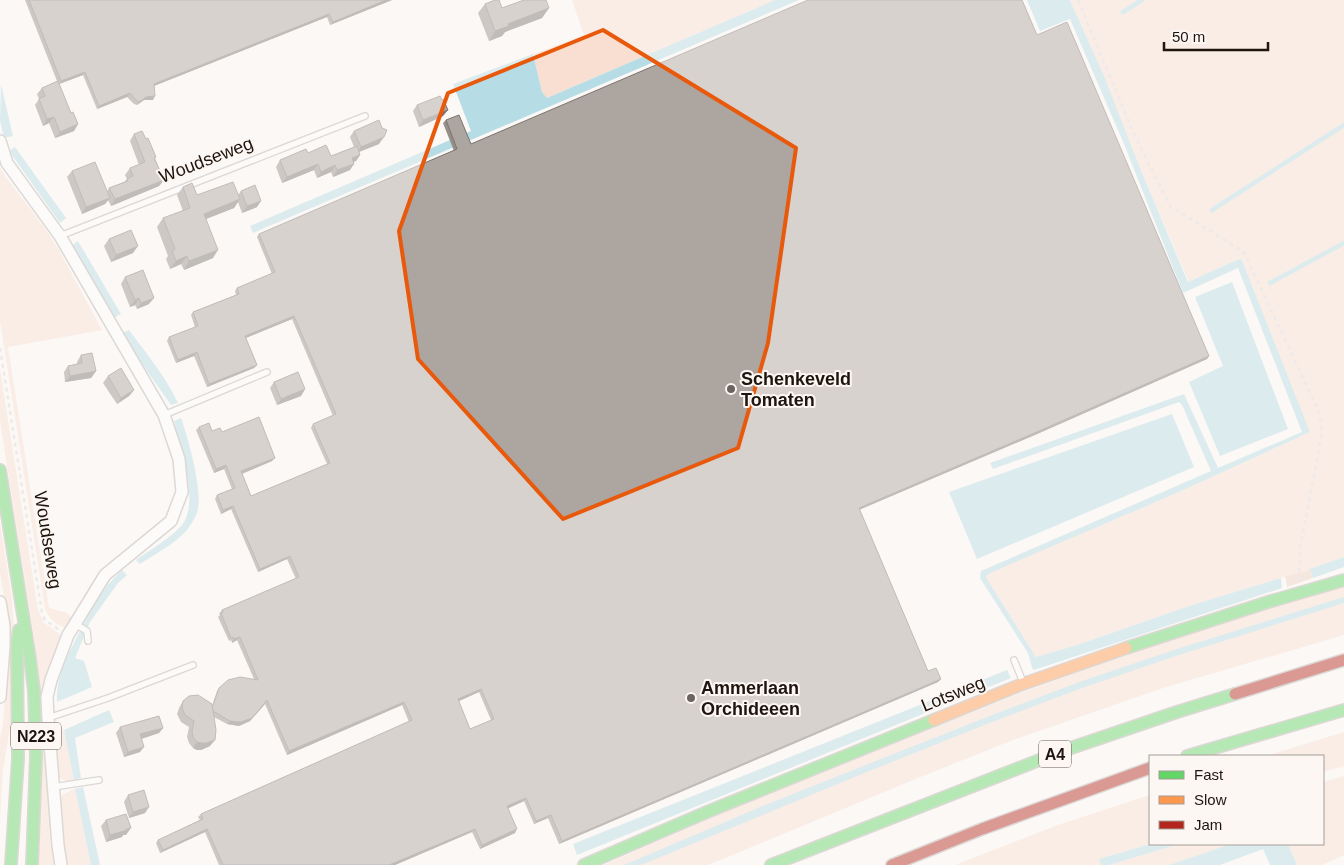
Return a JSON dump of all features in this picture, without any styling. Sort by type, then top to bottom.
[{"type":"main road","name":"Woudseweg","points":[[0,470],[34,689],[36,770],[32,865]]},
{"type":"main road","name":"Lotsweg","points":[[584,865],[707,812],[1024,684],[1125,648],[1344,580]]},
{"type":"main road","name":"Woudseweg","points":[[11,865],[18,760],[17,643],[21,607]]},
{"type":"main road","name":"A4","points":[[771,865],[1064,750],[1176,712],[1344,660]]},
{"type":"main road","points":[[1190,755],[1344,710]]},
{"type":"main road","points":[[892,865],[982,829],[1149,768]]},
{"type":"street","points":[[0,141],[8,163],[60,236],[164,415],[179,459],[182,492],[171,521],[105,575],[81,628],[68,635],[51,680],[47,697],[48,718],[61,865]]},
{"type":"street","points":[[0,602],[4,626],[0,697]]},
{"type":"lane","name":"Woudseweg","points":[[60,236],[365,116]]},
{"type":"lane","points":[[164,415],[267,372]]},
{"type":"lane","points":[[81,628],[88,641]]},
{"type":"lane","points":[[1014,660],[1024,684]]},
{"type":"lane","points":[[48,718],[108,698],[193,665]]},
{"type":"lane","points":[[53,788],[99,780]]},
{"type":"path","points":[[1078,0],[1134,134],[1170,206],[1244,252],[1319,412],[1322,433],[1300,548],[1299,593]]},
{"type":"path","name":"Woudseweg","points":[[0,348],[42,613],[49,624],[68,635]]},
{"type":"highlighted area","points":[[603,30],[796,148],[768,343],[738,448],[563,519],[418,359],[399,231],[448,93]]},
{"type":"shaded area","points":[[572,0],[775,0],[547,98],[542,92],[533,54],[584,35]]},
{"type":"shaded area","points":[[1070,0],[1344,0],[1344,557],[1302,573],[1192,605],[1077,645],[1036,657],[987,579],[986,576],[989,573],[1179,492],[1310,432],[1242,260],[1239,259],[1189,282],[1138,163],[1105,78]]},
{"type":"shaded area","points":[[0,168],[47,231],[102,330],[8,347],[49,608],[67,613],[73,619],[67,628],[54,622],[45,609],[0,321]]},
{"type":"shaded area","points":[[0,369],[38,610],[44,623],[63,636],[48,679],[56,865],[38,865],[35,643],[0,421]]},
{"type":"shaded area","points":[[0,523],[12,599],[15,644],[12,715],[3,770],[0,817],[0,738],[3,724],[8,660],[7,614],[0,573]]},
{"type":"shaded area","points":[[1310,569],[1313,578],[1287,587],[1285,576]]},
{"type":"shaded area","points":[[1344,585],[1344,635],[1163,688],[1013,740],[708,865],[604,865],[729,810],[1015,695],[1154,644]]},
{"type":"shaded area","points":[[62,729],[64,730],[74,780],[71,781],[62,780],[57,774],[54,741]]},
{"type":"shaded area","points":[[1344,732],[1344,766],[1324,772],[1324,755],[1269,755]]},
{"type":"shaded area","points":[[1344,776],[1344,855],[1322,865],[1297,865],[1288,845],[1324,845],[1324,782]]},
{"type":"shaded area","points":[[75,789],[91,865],[65,865],[60,798],[67,792]]},
{"type":"shaded area","points":[[1149,795],[1149,844],[1099,859],[1101,865],[955,865],[1058,825]]},
{"type":"shaded area","points":[[1176,845],[1228,845],[1169,865],[1109,865]]},
{"type":"water","points":[[775,0],[799,0],[253,233],[250,226],[471,131],[453,84],[533,54],[542,92],[547,98]]},
{"type":"water","points":[[1027,0],[1070,0],[1105,78],[1188,282],[1239,259],[1242,260],[1310,432],[1179,492],[986,576],[1036,657],[1077,645],[1192,605],[1281,578],[1282,588],[1034,670],[1028,653],[980,578],[981,571],[1211,471],[1179,402],[993,469],[990,463],[1184,394],[1218,468],[1302,432],[1238,268],[1183,293],[1124,144],[1070,19],[1040,31]]},
{"type":"water","points":[[1,84],[13,136],[4,138],[0,121]]},
{"type":"water","points":[[15,147],[66,218],[60,223],[9,151]]},
{"type":"water","points":[[78,241],[121,314],[114,318],[71,246]]},
{"type":"water","points":[[1232,282],[1288,429],[1220,456],[1189,382],[1223,366],[1195,297]]},
{"type":"water","points":[[129,330],[162,375],[178,403],[171,405],[121,334]]},
{"type":"water","points":[[1172,414],[1194,467],[977,559],[949,492]]},
{"type":"water","points":[[181,418],[197,479],[199,504],[197,513],[190,526],[182,535],[140,564],[136,560],[173,534],[182,525],[187,515],[189,489],[187,474],[174,421]]},
{"type":"water","points":[[1344,557],[1344,567],[1313,578],[1310,569]]},
{"type":"water","points":[[122,570],[127,575],[118,583],[90,622],[75,658],[84,661],[92,687],[57,702],[60,675],[70,650],[99,598]]},
{"type":"water","points":[[1344,597],[1344,603],[1082,688],[867,772],[641,865],[624,865],[770,803],[1082,681],[1180,648]]},
{"type":"water","points":[[1007,670],[1011,678],[577,855],[573,844]]},
{"type":"water","points":[[109,710],[114,722],[75,738],[81,778],[74,780],[64,730]]},
{"type":"water","points":[[83,787],[100,865],[91,865],[75,789]]},
{"type":"water","points":[[1149,844],[1176,845],[1109,865],[1101,865],[1099,859]]},
{"type":"water","points":[[1228,845],[1288,845],[1297,865],[1270,865],[1263,849],[1220,865],[1169,865]]},
{"type":"building","points":[[29,0],[386,0],[333,22],[329,14],[154,84],[155,96],[146,97],[139,102],[130,93],[99,106],[85,72],[61,81]]},
{"type":"building","points":[[499,0],[502,8],[524,0],[546,0],[549,8],[495,31],[485,4]]},
{"type":"building","name":"Schenkeveld Tomaten","points":[[808,0],[1022,0],[1037,35],[1067,22],[1209,356],[859,508],[928,671],[936,668],[941,679],[562,841],[551,815],[536,821],[526,798],[507,806],[517,829],[482,845],[475,829],[389,865],[223,865],[207,829],[163,850],[158,840],[203,819],[201,814],[412,720],[404,702],[289,751],[267,700],[252,718],[241,722],[230,721],[213,711],[212,708],[219,688],[228,680],[240,677],[258,680],[240,637],[231,638],[221,613],[223,612],[222,610],[299,577],[290,556],[260,569],[233,506],[223,510],[217,495],[235,488],[226,465],[216,469],[199,427],[209,423],[212,431],[220,428],[222,432],[259,417],[275,458],[241,471],[251,496],[330,463],[313,424],[336,414],[294,316],[245,336],[257,365],[209,384],[197,352],[178,360],[169,337],[198,326],[193,312],[239,294],[237,288],[275,272],[259,234],[457,149],[446,120],[459,115],[471,144]],"holes":[[[481,689],[494,719],[470,729],[458,699]]]},
{"type":"building","points":[[58,81],[71,113],[73,112],[78,124],[60,132],[54,117],[47,119],[39,99],[45,96],[42,88]]},
{"type":"building","points":[[440,96],[448,110],[423,120],[417,105]]},
{"type":"building","points":[[379,120],[382,128],[387,130],[384,137],[361,147],[354,131]]},
{"type":"building","points":[[142,131],[146,139],[148,138],[156,157],[154,158],[164,180],[115,199],[109,188],[128,181],[127,179],[133,176],[130,168],[145,162],[134,134]]},
{"type":"building","points":[[326,145],[331,156],[357,146],[360,155],[352,158],[354,164],[337,170],[335,165],[321,172],[318,164],[287,177],[280,160],[306,149],[308,153]]},
{"type":"building","points":[[95,162],[110,198],[86,207],[72,171]]},
{"type":"building","points":[[233,182],[240,199],[204,214],[218,250],[189,261],[187,256],[176,261],[172,251],[175,249],[163,218],[190,208],[183,187],[192,183],[197,195]]},
{"type":"building","points":[[255,185],[261,201],[247,206],[241,191]]},
{"type":"building","points":[[131,230],[138,246],[116,255],[109,239]]},
{"type":"building","points":[[143,270],[154,298],[141,303],[139,298],[135,300],[125,277]]},
{"type":"building","points":[[92,353],[96,371],[70,376],[68,366],[82,363],[81,355]]},
{"type":"building","points":[[121,368],[134,390],[121,398],[108,376]]},
{"type":"building","points":[[298,372],[305,389],[281,399],[274,382]]},
{"type":"building","points":[[198,695],[212,704],[216,730],[215,740],[206,743],[197,742],[193,737],[194,721],[185,715],[182,708],[183,701],[189,696]]},
{"type":"building","points":[[159,716],[163,728],[140,734],[144,747],[128,752],[120,727]]},
{"type":"building","points":[[144,790],[149,807],[133,812],[128,795]]},
{"type":"building","points":[[126,814],[131,828],[110,835],[106,820]]},
{"type":"waterway","points":[[1123,12],[1142,0]]},
{"type":"waterway","points":[[1212,210],[1344,125]]},
{"type":"waterway","points":[[1270,283],[1344,243]]},
{"type":"traffic: fast","points":[[0,470],[34,691],[36,756],[32,865]]},
{"type":"traffic: fast","points":[[1126,648],[1268,602],[1344,580]]},
{"type":"traffic: fast","points":[[11,865],[18,759],[17,643],[19,630]]},
{"type":"traffic: fast","points":[[771,865],[1065,750],[1235,694]]},
{"type":"traffic: fast","points":[[1190,755],[1344,710]]},
{"type":"traffic: fast","points":[[584,865],[707,812],[934,720]]},
{"type":"traffic: slow","points":[[934,720],[1020,685],[1126,648]]},
{"type":"traffic: jam","points":[[1235,694],[1344,660]]},
{"type":"traffic: jam","points":[[892,865],[982,829],[1149,768]]},
{"type":"place","name":"Schenkeveld Tomaten","points":[[731,389]]},
{"type":"place","name":"Ammerlaan Orchideeen","points":[[691,698]]}]
